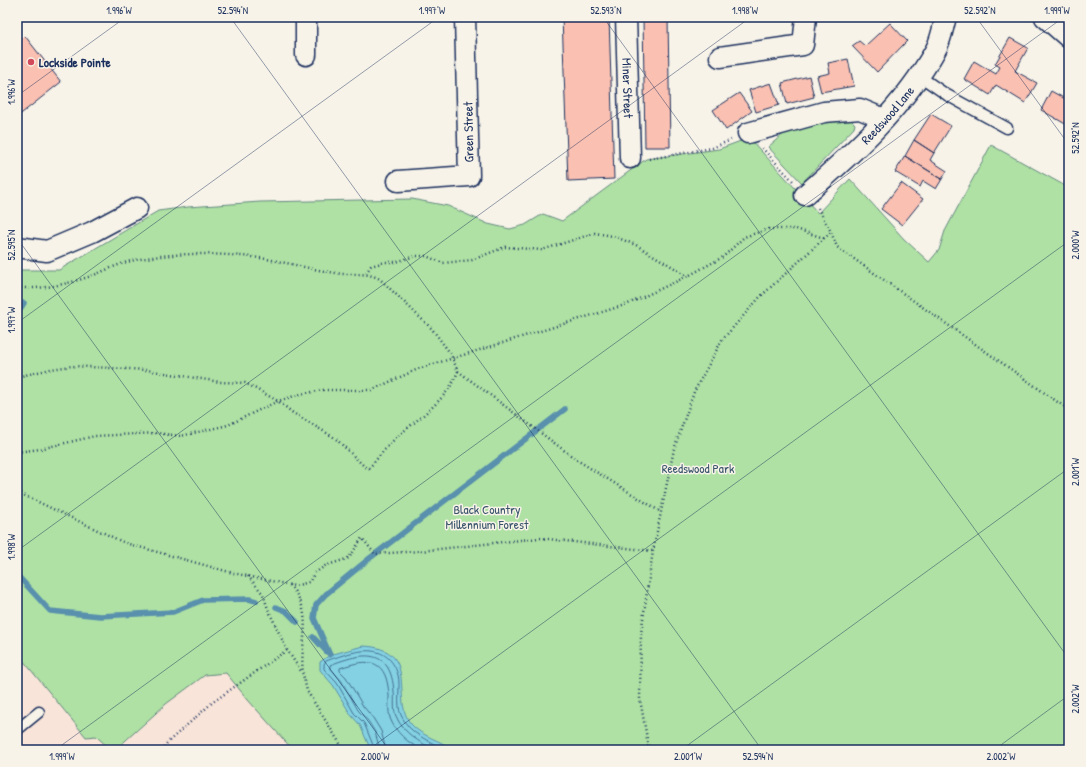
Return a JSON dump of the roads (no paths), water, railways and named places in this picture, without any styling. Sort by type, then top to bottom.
[{"type":"street","points":[[306,17],[306,55]]},
{"type":"street","name":"Green Street","points":[[398,181],[469,176],[465,17]]},
{"type":"street","name":"Miner Street","points":[[626,17],[630,158]]},
{"type":"street","points":[[720,58],[804,45],[806,17]]},
{"type":"street","name":"Reedswood Lane","points":[[805,195],[842,162],[902,100],[936,48],[946,17]]},
{"type":"street","points":[[1045,17],[1069,38]]},
{"type":"street","points":[[748,133],[824,112],[860,109],[884,119]]},
{"type":"street","points":[[17,247],[47,251],[92,232],[137,208]]},
{"type":"lane","points":[[918,75],[947,95],[1007,128]]},
{"type":"lane","points":[[17,730],[39,712]]},
{"type":"water","points":[[363,646],[381,649],[392,656],[398,665],[401,676],[405,714],[411,724],[421,732],[453,750],[373,750],[369,746],[360,725],[351,715],[333,685],[320,670],[320,662],[330,655]]},
{"type":"waterway","points":[[17,314],[24,303]]},
{"type":"waterway","points":[[330,655],[314,618],[316,605],[326,594],[370,558],[565,409]]},
{"type":"waterway","points":[[17,575],[50,611],[100,616],[173,612],[203,600],[249,599],[256,601]]},
{"type":"waterway","points":[[276,607],[286,611],[297,622]]},
{"type":"waterway","points":[[313,637],[327,652]]},
{"type":"place","name":"Lockside Pointe","points":[[31,62]]},
{"type":"park label","name":"Reedswood Park","points":[[698,468]]},
{"type":"park label","name":"Black Country Millennium Forest","points":[[487,516]]}]
